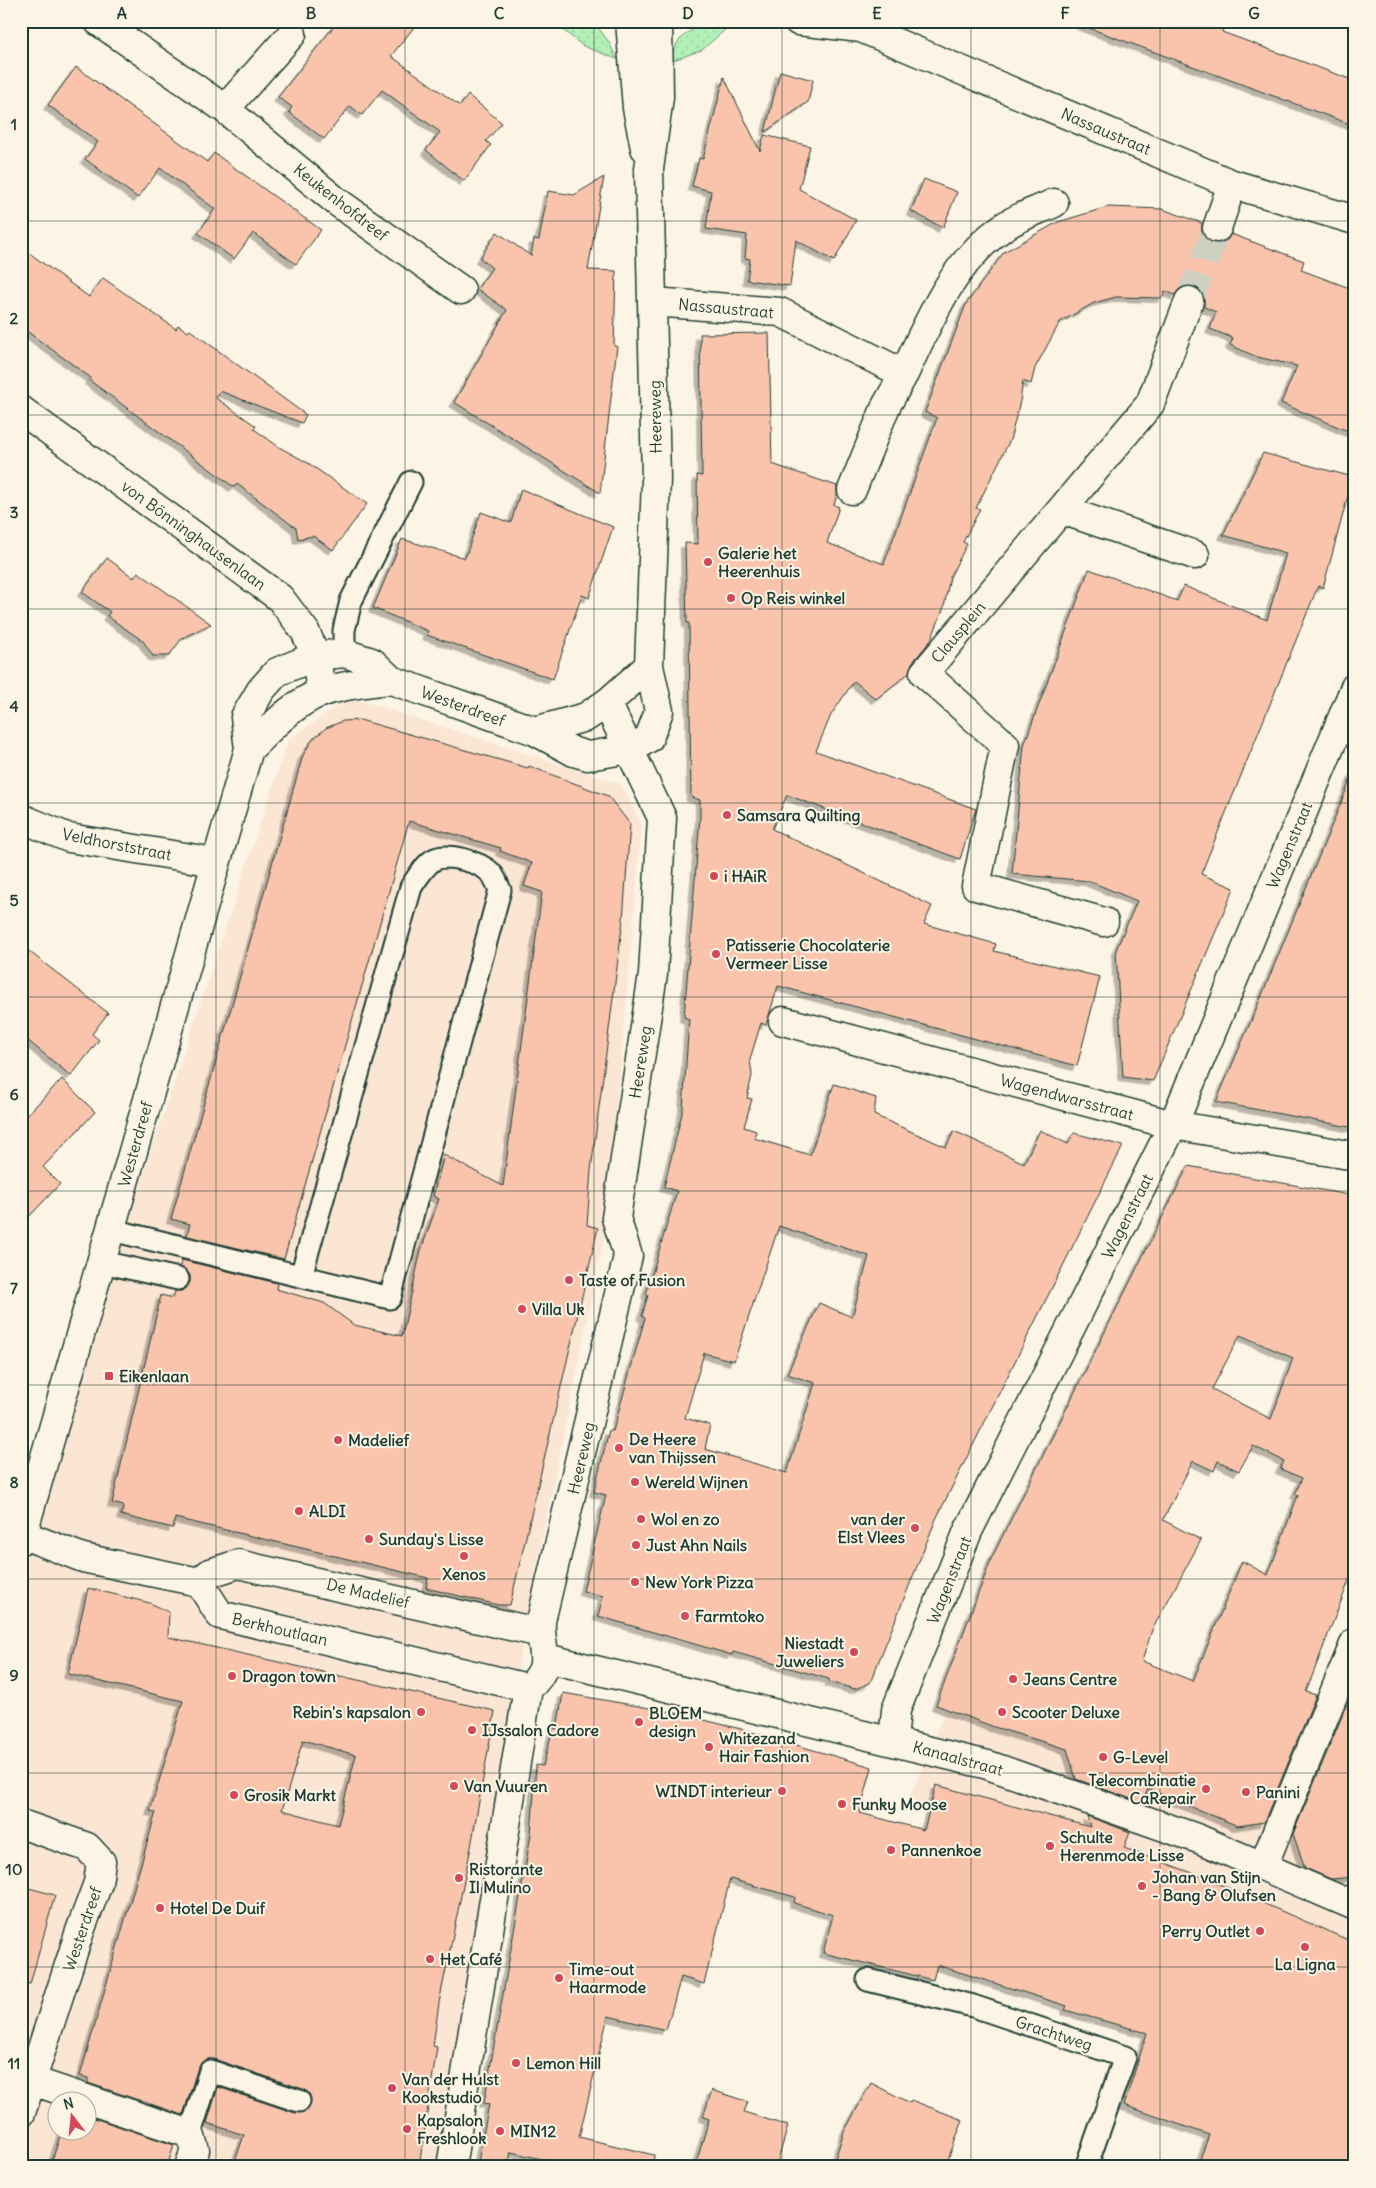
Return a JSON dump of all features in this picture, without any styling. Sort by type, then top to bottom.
[{"type":"street","name":"Keukenhofdreef","points":[[98,21],[225,109],[336,201],[461,290]]},
{"type":"street","name":"Heereweg","points":[[630,21],[637,108],[649,169],[654,302],[656,479],[649,666],[659,710],[650,738],[630,749]]},
{"type":"street","points":[[634,21],[658,21]]},
{"type":"street","name":"Heereweg","points":[[649,169],[658,97],[658,21]]},
{"type":"street","name":"Nassaustraat","points":[[798,21],[857,25],[1232,184],[1355,220]]},
{"type":"street","points":[[225,109],[292,34]]},
{"type":"street","points":[[1217,228],[1232,184]]},
{"type":"street","points":[[852,490],[886,406],[904,374],[936,307],[963,264],[1002,228],[1054,203]]},
{"type":"street","name":"Clausplein","points":[[1104,922],[976,886],[1005,745],[924,673],[1150,404],[1189,301]]},
{"type":"street","name":"Nassaustraat","points":[[654,302],[780,312],[904,374]]},
{"type":"street","name":"von Bönninghausenlaan","points":[[21,410],[280,598],[304,631],[316,656],[321,693]]},
{"type":"street","points":[[1062,510],[1195,555]]},
{"type":"street","name":"Westerdreef","points":[[22,1536],[112,1230],[215,862],[249,749],[245,717],[261,690],[277,672],[316,656],[344,653],[372,662],[391,680],[535,731],[574,752],[588,756],[630,749]]},
{"type":"street","points":[[535,731],[586,716],[607,703],[649,666]]},
{"type":"street","name":"Westerdreef","points":[[249,749],[286,714],[321,693],[353,684],[391,680]]},
{"type":"street","name":"Wagenstraat","points":[[892,1741],[896,1710],[968,1531],[1173,1125],[1355,687]]},
{"type":"street","name":"Heereweg","points":[[451,2167],[528,1688],[539,1679],[543,1645],[628,1256],[616,1218],[653,974],[662,818],[607,703]]},
{"type":"street","name":"Veldhorststraat","points":[[21,818],[69,838],[215,862]]},
{"type":"street","name":"Wagendwarsstraat","points":[[783,1020],[1173,1125],[1355,1156]]},
{"type":"street","points":[[22,1536],[83,1558],[199,1582]]},
{"type":"street","name":"De Madelief","points":[[199,1582],[210,1573],[238,1564],[543,1645]]},
{"type":"street","name":"Berkhoutlaan","points":[[199,1582],[220,1615],[528,1688]]},
{"type":"street","points":[[1263,1866],[1355,1642]]},
{"type":"street","name":"Kanaalstraat","points":[[543,1645],[892,1741],[988,1765],[1199,1839],[1355,1906]]},
{"type":"street","name":"Westerdreef","points":[[21,1824],[87,1847],[101,1862],[98,1882],[80,1931],[33,2081],[21,2113]]},
{"type":"street","points":[[33,2081],[190,2134],[195,2150],[189,2167]]},
{"type":"lane","points":[[344,653],[344,630],[351,601],[412,482]]},
{"type":"lane","points":[[112,1230],[390,1298],[500,890],[493,874],[479,864],[455,858],[434,859],[420,873],[410,887],[301,1276]]},
{"type":"lane","points":[[102,1262],[178,1279]]},
{"type":"lane","name":"Grachtweg","points":[[868,1980],[973,2006],[1125,2057],[1086,2167]]},
{"type":"lane","points":[[190,2134],[210,2071],[298,2100]]},
{"type":"shaded area","points":[[350,697],[621,784],[642,826],[606,1227],[529,1604],[438,2167],[21,2167],[21,1541],[288,740]]},
{"type":"shaded area","points":[[982,1621],[1355,1758],[1355,1985],[909,1799]]},
{"type":"green space","points":[[552,21],[593,21],[609,42],[617,59],[583,46]]},
{"type":"green space","points":[[712,21],[735,21],[702,50],[671,61],[675,46],[685,35],[691,30]]},
{"type":"building","points":[[338,21],[419,21],[391,56],[460,106],[468,95],[502,123],[486,141],[491,145],[464,181],[426,150],[440,132],[382,90],[362,115],[350,106],[324,139],[289,112],[292,107],[278,97]]},
{"type":"building","points":[[1081,21],[1226,21],[1222,32],[1355,81],[1355,126],[1081,25]]},
{"type":"building","points":[[76,67],[207,162],[214,153],[321,230],[296,264],[253,233],[234,259],[198,233],[215,209],[160,168],[138,198],[85,159],[98,142],[48,105]]},
{"type":"building","points":[[780,71],[813,80],[808,102],[765,132]]},
{"type":"building","points":[[724,77],[760,151],[764,135],[810,146],[799,189],[856,220],[834,261],[796,240],[790,286],[747,280],[750,259],[745,258],[747,235],[706,229],[711,191],[692,186],[699,158],[703,159]]},
{"type":"building","points":[[604,177],[588,270],[616,271],[614,346],[617,346],[600,493],[454,402],[507,310],[477,289],[492,268],[480,258],[497,232],[531,256],[534,239],[539,240],[548,191],[574,195]]},
{"type":"building","points":[[924,179],[957,192],[943,228],[911,211]]},
{"type":"building","points":[[1108,207],[1162,209],[1202,223],[1202,231],[1205,238],[1212,243],[1220,243],[1227,240],[1231,234],[1304,261],[1301,270],[1355,290],[1355,434],[1281,403],[1297,366],[1257,357],[1230,345],[1233,338],[1210,329],[1216,312],[1204,307],[1204,299],[1201,292],[1194,286],[1186,286],[1175,295],[1165,291],[1162,298],[1116,297],[1094,303],[1060,322],[1035,368],[1031,384],[1023,381],[1010,440],[976,508],[980,509],[963,542],[967,544],[950,577],[944,607],[931,640],[912,663],[909,673],[876,699],[854,681],[831,715],[816,751],[976,809],[960,859],[787,795],[772,829],[932,906],[924,924],[996,944],[994,951],[1100,977],[1077,1066],[778,986],[766,1025],[761,1023],[750,1059],[752,1075],[747,1098],[752,1099],[744,1127],[756,1131],[754,1138],[810,1155],[834,1084],[876,1098],[874,1115],[946,1147],[954,1131],[1024,1163],[1040,1130],[1068,1144],[1074,1133],[1123,1146],[936,1519],[870,1683],[855,1689],[829,1682],[829,1679],[733,1652],[732,1655],[598,1616],[603,1596],[583,1591],[606,1495],[594,1492],[609,1430],[613,1431],[645,1318],[642,1316],[648,1295],[646,1294],[677,1191],[664,1187],[683,1109],[689,1019],[684,1017],[700,817],[700,800],[691,797],[689,623],[687,623],[685,543],[698,544],[697,475],[702,476],[700,334],[769,333],[772,464],[837,486],[834,505],[839,507],[827,543],[884,564],[937,418],[925,412],[966,304],[1004,252],[1058,222]],"holes":[[[779,1226],[869,1256],[852,1317],[819,1303],[787,1374],[815,1383],[787,1473],[705,1449],[710,1425],[685,1418],[704,1353],[734,1361]]]},
{"type":"building","points":[[21,247],[89,297],[103,278],[176,329],[178,325],[188,332],[190,330],[306,415],[302,423],[220,391],[216,398],[256,426],[254,429],[279,447],[308,463],[367,504],[333,550],[313,536],[298,539],[296,528],[237,484],[234,487],[89,380],[91,378],[21,327]]},
{"type":"building","points":[[1263,453],[1353,477],[1323,588],[1318,586],[1201,874],[1234,888],[1153,1081],[1123,1077],[1116,950],[1137,901],[1089,881],[1012,874],[1024,745],[1089,569],[1177,601],[1184,586],[1267,620],[1286,553],[1223,535]]},
{"type":"building","points":[[521,489],[613,527],[589,598],[582,595],[553,679],[427,635],[428,631],[373,608],[402,539],[465,558],[481,512],[511,523]]},
{"type":"building","points":[[107,558],[134,578],[138,572],[211,624],[182,638],[169,656],[153,656],[143,641],[107,616],[110,612],[82,592]]},
{"type":"building","points":[[360,720],[528,768],[529,766],[608,796],[630,824],[623,920],[591,1170],[587,1225],[598,1228],[510,1605],[498,1605],[426,1588],[428,1578],[175,1518],[173,1528],[121,1515],[124,1506],[112,1503],[161,1295],[173,1298],[175,1291],[182,1291],[190,1282],[190,1275],[180,1267],[182,1260],[277,1283],[276,1289],[324,1303],[354,1325],[402,1336],[421,1250],[439,1199],[433,1196],[444,1155],[503,1186],[542,892],[524,886],[532,863],[500,851],[501,848],[409,821],[284,1259],[187,1236],[190,1224],[171,1219],[303,755],[313,739],[326,728],[343,721]]},
{"type":"building","points":[[1354,771],[1355,1128],[1216,1102],[1257,1007]]},
{"type":"building","points":[[21,945],[108,1013],[92,1034],[99,1040],[71,1076],[21,1035]]},
{"type":"building","points":[[62,1079],[95,1112],[43,1167],[60,1184],[21,1225],[21,1121]]},
{"type":"building","points":[[1188,1166],[1355,1196],[1355,1565],[1306,1692],[1316,1695],[1264,1822],[1238,1826],[1148,1789],[1142,1803],[1076,1779],[1067,1749],[994,1727],[936,1705],[992,1557]],"holes":[[[1240,1335],[1293,1358],[1271,1419],[1212,1389]],[[1253,1446],[1284,1461],[1280,1469],[1302,1478],[1295,1494],[1298,1495],[1268,1575],[1242,1561],[1193,1681],[1142,1661],[1152,1630],[1201,1540],[1163,1520],[1193,1461],[1214,1471],[1218,1461],[1239,1471]]]},
{"type":"building","points":[[88,1588],[150,1603],[169,1612],[168,1637],[495,1711],[470,1852],[439,2003],[433,2046],[437,2047],[419,2167],[233,2167],[244,2135],[207,2123],[218,2087],[295,2113],[308,2110],[311,2099],[309,2093],[303,2089],[214,2059],[207,2059],[198,2067],[183,2115],[88,2083],[88,2078],[80,2076],[156,1812],[150,1811],[183,1701],[68,1674]],"holes":[[[303,1740],[356,1755],[338,1825],[282,1810]]]},
{"type":"building","points":[[563,1693],[667,1711],[741,1729],[872,1767],[860,1813],[924,1830],[936,1785],[1090,1827],[1087,1816],[1130,1832],[1124,1848],[1198,1875],[1355,1943],[1355,2167],[1197,2167],[1209,2135],[1124,2105],[1147,2033],[1065,2010],[1067,2006],[937,1965],[933,1980],[823,1953],[833,1915],[794,1903],[795,1897],[730,1879],[704,1984],[681,1977],[666,2030],[608,2016],[579,2137],[654,2155],[653,2167],[577,2167],[511,2152],[508,2167],[478,2162],[489,2104],[484,2103],[531,1834],[536,1765],[543,1766],[553,1728],[557,1729]]},
{"type":"building","points":[[1347,1704],[1355,1706],[1355,1877],[1331,1879],[1305,1868],[1293,1834]]},
{"type":"building","points":[[21,1886],[55,1895],[30,1984],[21,1983]]},
{"type":"building","points":[[871,2083],[910,2103],[911,2100],[963,2120],[945,2167],[832,2167],[844,2132]]},
{"type":"building","points":[[712,2090],[748,2102],[744,2112],[788,2126],[776,2167],[695,2167],[709,2119],[703,2117]]},
{"type":"building","points":[[98,2119],[174,2145],[167,2167],[50,2167],[59,2140],[98,2140]]},
{"type":"tunnel","points":[[1189,301],[1217,228]]},
{"type":"place","name":"Galerie het Heerenhuis","points":[[708,562]]},
{"type":"place","name":"Op Reis winkel","points":[[731,598]]},
{"type":"place","name":"Samsara Quilting","points":[[727,815]]},
{"type":"place","name":"i HAiR","points":[[714,876]]},
{"type":"place","name":"Patisserie Chocolaterie Vermeer Lisse","points":[[716,954]]},
{"type":"place","name":"Taste of Fusion","points":[[569,1280]]},
{"type":"place","name":"Villa Uk","points":[[522,1309]]},
{"type":"place","name":"Eikenlaan","points":[[109,1376]]},
{"type":"place","name":"Madelief","points":[[338,1440]]},
{"type":"place","name":"De Heere van Thijssen","points":[[619,1448]]},
{"type":"place","name":"Wereld Wijnen","points":[[635,1482]]},
{"type":"place","name":"ALDI","points":[[299,1511]]},
{"type":"place","name":"Wol en zo","points":[[641,1519]]},
{"type":"place","name":"van der Elst Vlees","points":[[915,1528]]},
{"type":"place","name":"Sunday's Lisse","points":[[369,1539]]},
{"type":"place","name":"Just Ahn Nails","points":[[636,1545]]},
{"type":"place","name":"Xenos","points":[[464,1556]]},
{"type":"place","name":"New York Pizza","points":[[635,1582]]},
{"type":"place","name":"Farmtoko","points":[[685,1616]]},
{"type":"place","name":"Niestadt Juweliers","points":[[854,1652]]},
{"type":"place","name":"Dragon town","points":[[232,1676]]},
{"type":"place","name":"Jeans Centre","points":[[1013,1679]]},
{"type":"place","name":"Rebin's kapsalon","points":[[421,1712]]},
{"type":"place","name":"Scooter Deluxe","points":[[1002,1712]]},
{"type":"place","name":"BLOEM design","points":[[639,1722]]},
{"type":"place","name":"IJssalon Cadore","points":[[472,1730]]},
{"type":"place","name":"Whitezand Hair Fashion","points":[[709,1747]]},
{"type":"place","name":"G-Level","points":[[1103,1757]]},
{"type":"place","name":"Van Vuuren","points":[[454,1786]]},
{"type":"place","name":"Telecombinatie CaRepair","points":[[1206,1789]]},
{"type":"place","name":"WINDT interieur","points":[[782,1791]]},
{"type":"place","name":"Panini","points":[[1246,1792]]},
{"type":"place","name":"Grosik Markt","points":[[234,1795]]},
{"type":"place","name":"Funky Moose","points":[[842,1804]]},
{"type":"place","name":"Schulte Herenmode Lisse","points":[[1050,1846]]},
{"type":"place","name":"Pannenkoe","points":[[891,1850]]},
{"type":"place","name":"Ristorante Il Mulino","points":[[459,1878]]},
{"type":"place","name":"Johan van Stijn - Bang & Olufsen","points":[[1142,1886]]},
{"type":"place","name":"Hotel De Duif","points":[[160,1908]]},
{"type":"place","name":"Perry Outlet","points":[[1260,1931]]},
{"type":"place","name":"La Ligna","points":[[1305,1947]]},
{"type":"place","name":"Het Café","points":[[430,1959]]},
{"type":"place","name":"Time-out Haarmode","points":[[559,1978]]},
{"type":"place","name":"Lemon Hill","points":[[516,2063]]},
{"type":"place","name":"Van der Hulst Kookstudio","points":[[392,2088]]},
{"type":"place","name":"Kapsalon Freshlook","points":[[407,2129]]},
{"type":"place","name":"MIN12","points":[[500,2131]]}]
